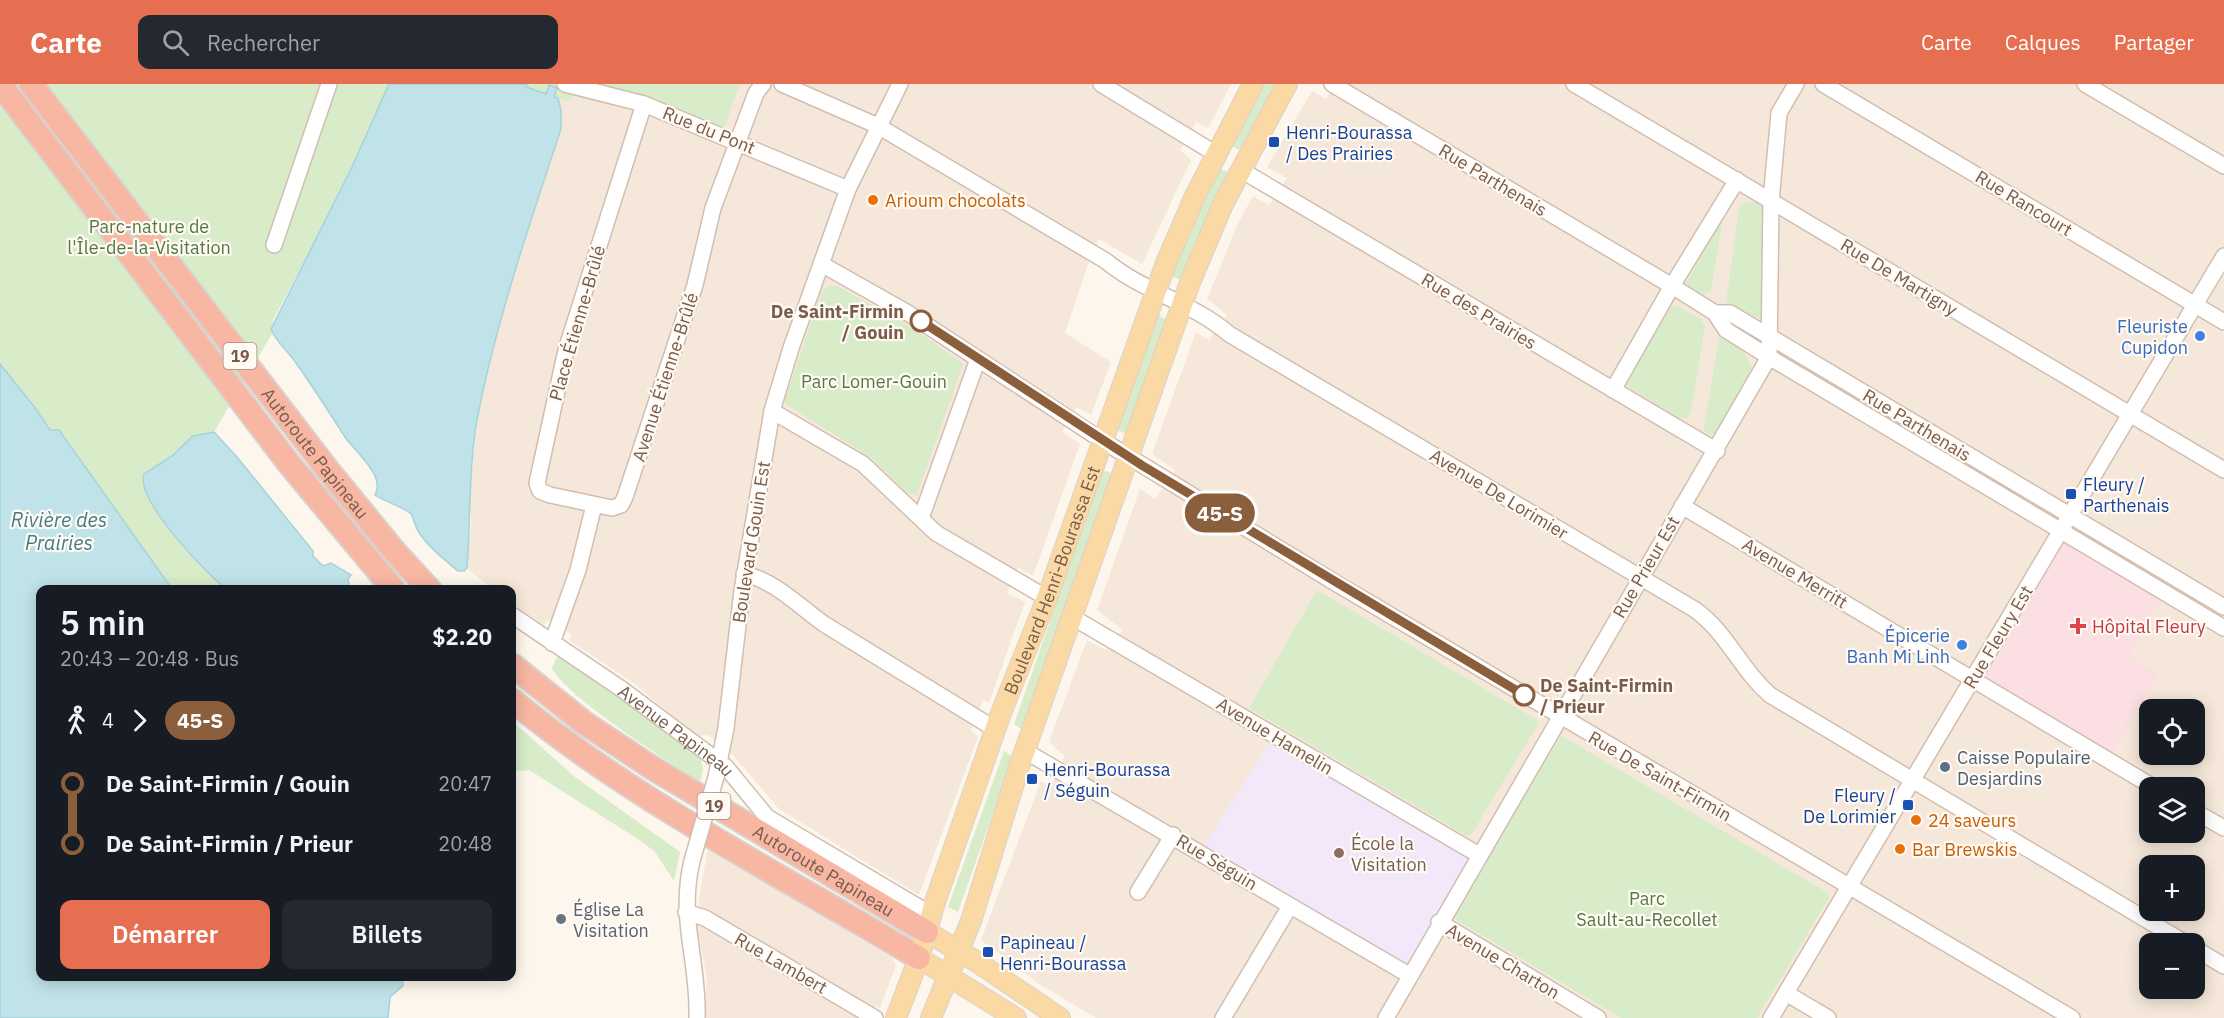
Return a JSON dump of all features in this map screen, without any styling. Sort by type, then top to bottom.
[{"type":"highway","name":"Autoroute Papineau","points":[[0,84],[290,465],[390,585]]},
{"type":"highway","name":"Autoroute Papineau","points":[[31,84],[321,461],[388,544],[425,585]]},
{"type":"highway","name":"Autoroute Papineau","points":[[516,668],[577,717],[642,762],[927,932]]},
{"type":"highway","name":"Autoroute Papineau","points":[[516,703],[584,755],[638,790],[919,958]]},
{"type":"main road","name":"Boulevard Henri-Bourassa Est","points":[[896,1018],[919,958],[934,902],[995,729],[1047,598],[1155,292],[1178,232],[1253,84]]},
{"type":"main road","name":"Boulevard Henri-Bourassa Est","points":[[931,1018],[971,921],[1025,751],[1182,304],[1208,237],[1287,84]]},
{"type":"main road","points":[[927,932],[1060,1018]]},
{"type":"main road","points":[[919,958],[1016,1018]]},
{"type":"street","points":[[274,245],[329,84]]},
{"type":"street","name":"Rue du Pont","points":[[565,84],[644,104],[848,189]]},
{"type":"street","name":"Avenue Étienne-Brûlé","points":[[594,505],[615,508],[625,497],[695,285],[713,208],[762,84]]},
{"type":"street","name":"Avenue De Lorimier","points":[[782,84],[878,126],[1106,261],[1120,272],[1182,304],[1694,609],[1716,626],[1747,672],[1770,695],[2169,933]]},
{"type":"street","name":"Boulevard Gouin Est","points":[[697,1018],[695,973],[686,912],[686,888],[718,770],[744,574],[772,411],[788,358],[823,265],[848,189],[900,84]]},
{"type":"street","points":[[1101,84],[1216,154]]},
{"type":"street","name":"Rue Parthenais","points":[[1332,84],[1672,286],[1715,313],[1725,330],[1769,357],[2224,628]]},
{"type":"street","name":"Rue De Martigny","points":[[1574,84],[2224,470]]},
{"type":"street","name":"Rue Prieur Est","points":[[1386,1018],[1439,922],[1769,357],[1771,201],[1779,113],[1796,84]]},
{"type":"street","name":"Rue Rancourt","points":[[1823,84],[2224,322]]},
{"type":"street","points":[[2085,84],[2224,166]]},
{"type":"street","name":"Place Étienne-Brûlé","points":[[594,505],[544,493],[537,483],[566,350],[644,104]]},
{"type":"street","name":"Rue des Prairies","points":[[1241,170],[1716,451]]},
{"type":"street","points":[[1613,390],[1672,286],[1737,180]]},
{"type":"street","name":"Rue Fleury Est","points":[[1771,1018],[2224,256]]},
{"type":"street","name":"Rue De Saint-Firmin","points":[[823,265],[908,313],[1128,457],[1559,716],[2072,1018]]},
{"type":"street","name":"Rue Parthenais","points":[[1715,313],[1730,313],[2224,607]]},
{"type":"street","points":[[921,518],[978,359]]},
{"type":"street","points":[[772,411],[863,464],[936,533],[1047,598]]},
{"type":"street","points":[[552,643],[578,570],[594,505]]},
{"type":"street","name":"Avenue Merritt","points":[[1682,506],[2139,778]]},
{"type":"street","points":[[2108,559],[2117,544]]},
{"type":"street","points":[[744,574],[804,606],[824,624],[995,729]]},
{"type":"street","points":[[2160,591],[2169,574]]},
{"type":"street","name":"Avenue Hamelin","points":[[1072,617],[1479,855]]},
{"type":"street","name":"Avenue Papineau","points":[[516,618],[623,690],[718,770],[767,817],[920,908],[927,932]]},
{"type":"street","name":"Rue Séguin","points":[[1025,751],[1173,835],[1409,975]]},
{"type":"street","points":[[2205,817],[2224,828]]},
{"type":"street","points":[[1138,892],[1173,835]]},
{"type":"street","points":[[1223,1018],[1290,906]]},
{"type":"street","name":"Rue Lambert","points":[[686,912],[705,918],[875,1018]]},
{"type":"street","name":"Avenue Charton","points":[[1439,922],[1598,1018]]},
{"type":"street","points":[[2205,955],[2224,966]]},
{"type":"street","points":[[1786,993],[1828,1018]]},
{"type":"shaded area","points":[[740,84],[1231,84],[1208,128],[1196,122],[1180,150],[1191,160],[1142,264],[1099,239],[1087,267],[1065,333],[1111,362],[1091,415],[1077,407],[1062,432],[1080,444],[1033,576],[1018,567],[1007,593],[1025,602],[989,703],[983,700],[971,730],[978,737],[919,895],[779,809],[733,755],[708,735],[697,736],[632,682],[569,640],[572,634],[548,620],[544,625],[516,608],[516,585],[487,585],[467,568],[471,519],[469,496],[480,402],[509,289],[542,188],[561,110],[558,98],[570,102],[573,96],[603,85],[665,104],[724,129]]},
{"type":"shaded area","points":[[1335,84],[2224,84],[2224,1018],[1096,1018],[1039,984],[981,940],[1041,781],[1051,787],[1065,756],[1049,742],[1087,640],[1105,650],[1123,630],[1097,610],[1140,489],[1155,499],[1175,470],[1152,454],[1196,332],[1209,340],[1227,315],[1207,299],[1238,223],[1253,196],[1269,205],[1287,178],[1267,167],[1312,91],[1326,99]]},
{"type":"shaded area","name":"Hôpital Fleury","points":[[2062,538],[2162,596],[2129,656],[2158,674],[2143,699],[2139,699],[2139,707],[2109,758],[1979,682]]},
{"type":"shaded area","name":"École la Visitation","points":[[1274,735],[1479,855],[1409,975],[1200,852]]},
{"type":"shaded area","points":[[708,848],[891,957],[896,965],[880,1008],[875,1006],[869,1018],[704,1018],[707,978],[698,933],[699,898]]},
{"type":"green space","name":"Parc-nature de l'Île-de-la-Visitation","points":[[3,84],[389,84],[331,211],[274,318],[272,334],[214,432],[193,436],[172,456],[144,474],[144,486],[160,518],[203,568],[222,585],[169,585],[59,430],[50,430],[0,364],[0,89]]},
{"type":"green space","points":[[527,84],[740,84],[724,129],[665,104],[603,86],[598,102],[573,96],[570,102],[554,97],[549,86],[546,94],[526,87]]},
{"type":"green space","points":[[1264,84],[1277,84],[1241,151],[1232,146]]},
{"type":"green space","points":[[1220,168],[1229,173],[1181,280],[1171,276],[1198,212]]},
{"type":"green space","points":[[1751,201],[1759,202],[1764,208],[1763,320],[1726,302],[1739,209],[1741,204]]},
{"type":"green space","points":[[1723,218],[1710,292],[1700,295],[1689,291],[1686,283]]},
{"type":"green space","name":"Parc Lomer-Gouin","points":[[828,286],[837,286],[908,325],[963,364],[917,495],[908,493],[873,459],[784,403],[821,293]]},
{"type":"green space","points":[[1677,306],[1701,319],[1705,327],[1691,413],[1686,419],[1679,418],[1625,385],[1670,308]]},
{"type":"green space","points":[[1157,315],[1167,320],[1127,434],[1117,430]]},
{"type":"green space","points":[[1722,338],[1744,353],[1752,370],[1751,377],[1719,432],[1711,435],[1705,432],[1704,426],[1719,339]]},
{"type":"green space","points":[[1103,470],[1113,474],[1023,730],[1014,724]]},
{"type":"green space","points":[[1317,590],[1537,720],[1538,724],[1471,835],[1465,835],[1249,708]]},
{"type":"green space","points":[[558,655],[627,701],[701,758],[703,770],[700,782],[619,728],[576,695],[552,668]]},
{"type":"green space","points":[[516,725],[575,777],[680,852],[674,881],[655,852],[641,841],[529,770],[516,772]]},
{"type":"green space","name":"Parc Sault-au-Recollet","points":[[1562,736],[1828,893],[1829,898],[1757,1018],[1621,1018],[1455,919],[1454,915]]},
{"type":"green space","points":[[1004,751],[1013,757],[958,912],[948,907]]},
{"type":"water","points":[[389,84],[527,84],[526,87],[546,94],[549,85],[557,88],[554,97],[558,98],[561,110],[561,129],[506,301],[480,405],[472,466],[467,568],[464,571],[458,571],[431,548],[418,531],[409,512],[375,495],[376,480],[368,464],[345,437],[271,329],[351,169]]},
{"type":"water","name":"Rivière des Prairies","points":[[0,364],[50,430],[59,430],[169,585],[36,585],[36,981],[402,981],[403,986],[390,997],[388,1018],[0,1018]]},
{"type":"water","points":[[214,432],[313,551],[313,556],[323,566],[331,563],[351,575],[348,579],[349,585],[222,585],[203,568],[160,517],[144,486],[144,474],[172,456],[193,436]]},
{"type":"bus line","name":"45-S","points":[[921,321],[1143,466],[1329,580],[1524,695]]},
{"type":"place","name":"Henri-Bourassa / Des Prairies","points":[[1274,142]]},
{"type":"place","name":"Arioum chocolats","points":[[873,200]]},
{"type":"place","name":"De Saint-Firmin / Gouin","points":[[921,321]]},
{"type":"place","name":"Fleuriste Cupidon","points":[[2200,336]]},
{"type":"place","name":"Fleury / Parthenais","points":[[2071,494]]},
{"type":"place","name":"Hôpital Fleury","points":[[2078,626]]},
{"type":"place","name":"Épicerie Banh Mi Linh","points":[[1962,645]]},
{"type":"place","name":"De Saint-Firmin / Prieur","points":[[1524,695]]},
{"type":"place","name":"Caisse Populaire Desjardins","points":[[1945,767]]},
{"type":"place","name":"Henri-Bourassa / Séguin","points":[[1032,779]]},
{"type":"place","name":"Fleury / De Lorimier","points":[[1908,805]]},
{"type":"place","name":"24 saveurs","points":[[1916,820]]},
{"type":"place","name":"Bar Brewskis","points":[[1900,849]]},
{"type":"place","name":"École la Visitation","points":[[1339,853]]},
{"type":"place","name":"Église La Visitation","points":[[561,919]]},
{"type":"place","name":"Papineau / Henri-Bourassa","points":[[988,952]]}]
